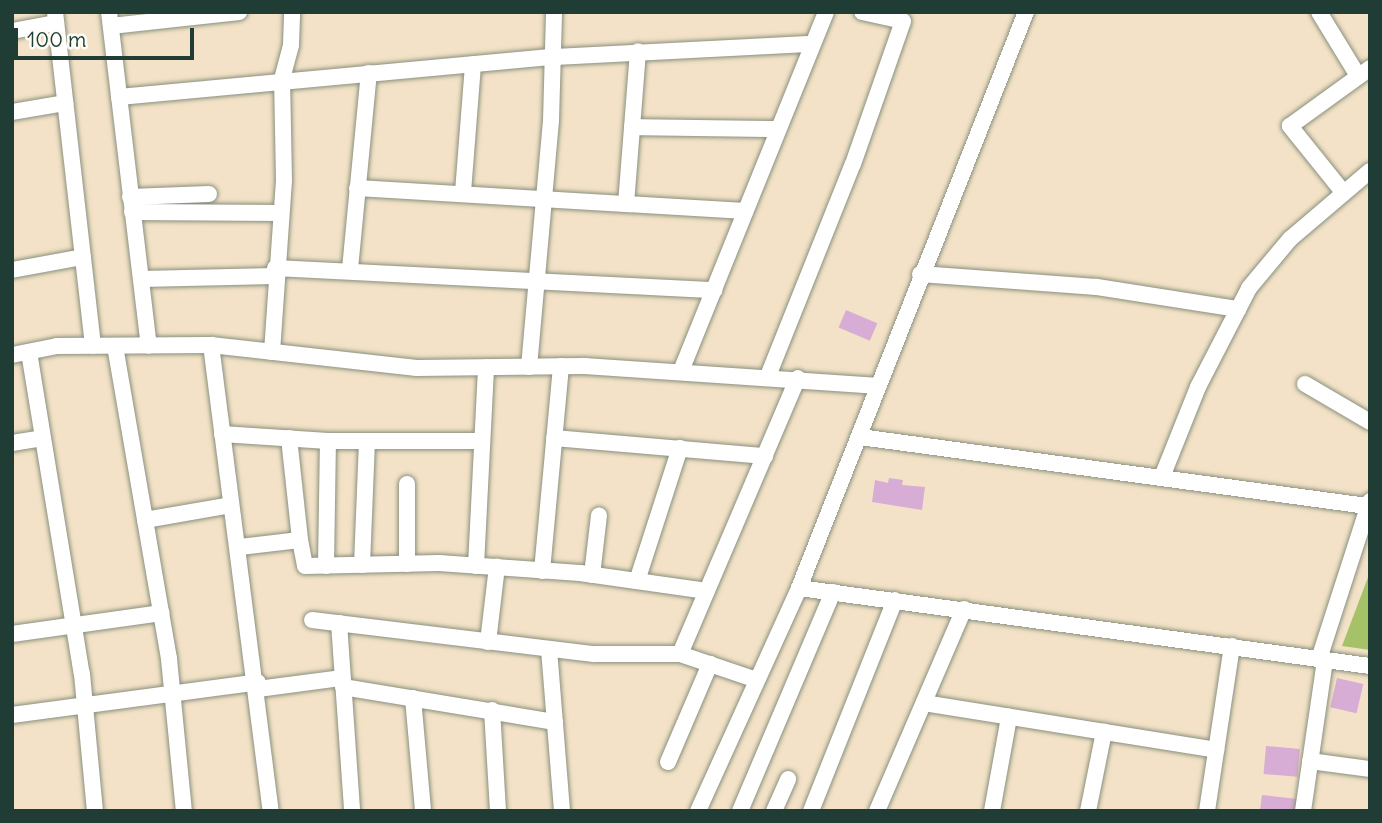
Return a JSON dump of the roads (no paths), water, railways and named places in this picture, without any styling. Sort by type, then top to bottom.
[{"type":"street","points":[[149,346],[110,19],[239,12]]},
{"type":"street","points":[[272,352],[275,272],[281,213],[282,79],[291,45],[292,12]]},
{"type":"street","points":[[529,367],[545,198],[554,12]]},
{"type":"street","points":[[681,370],[810,44],[826,12]]},
{"type":"street","points":[[768,376],[853,164],[903,21],[862,12]]},
{"type":"street","points":[[698,811],[799,588],[860,437],[920,274],[1026,12]]},
{"type":"street","points":[[1319,12],[1364,72],[1290,126],[1343,192]]},
{"type":"street","points":[[12,31],[55,18],[93,346]]},
{"type":"street","points":[[119,97],[282,79],[553,57],[810,44]]},
{"type":"street","points":[[626,204],[638,51]]},
{"type":"street","points":[[463,192],[473,64]]},
{"type":"street","points":[[350,269],[369,73]]},
{"type":"street","points":[[12,112],[65,103]]},
{"type":"street","points":[[632,127],[778,129]]},
{"type":"street","points":[[1162,477],[1198,387],[1249,288],[1290,239],[1370,171]]},
{"type":"street","points":[[357,188],[463,192],[745,211]]},
{"type":"street","points":[[131,205],[209,194]]},
{"type":"street","points":[[131,205],[281,213]]},
{"type":"street","points":[[12,270],[83,257]]},
{"type":"street","points":[[141,279],[350,269],[714,290]]},
{"type":"street","points":[[920,274],[1097,287],[1238,309]]},
{"type":"street","points":[[12,355],[93,346],[211,345],[416,368],[561,366],[681,370],[878,386]]},
{"type":"street","points":[[211,345],[258,685],[271,811]]},
{"type":"street","points":[[114,346],[162,613],[184,811]]},
{"type":"street","points":[[29,352],[74,627],[96,811]]},
{"type":"street","points":[[542,571],[561,366]]},
{"type":"street","points":[[476,566],[486,367]]},
{"type":"street","points":[[680,654],[798,378]]},
{"type":"street","points":[[1305,384],[1370,422]]},
{"type":"street","points":[[222,434],[328,441],[482,441]]},
{"type":"street","points":[[860,437],[1368,503],[1322,659],[1303,811]]},
{"type":"street","points":[[12,443],[43,438]]},
{"type":"street","points":[[289,438],[304,566],[407,564],[497,567],[592,575],[707,591]]},
{"type":"street","points":[[554,438],[765,456]]},
{"type":"street","points":[[326,566],[328,441]]},
{"type":"street","points":[[362,565],[367,442]]},
{"type":"street","points":[[637,581],[680,449]]},
{"type":"street","points":[[407,484],[407,564]]},
{"type":"street","points":[[145,520],[231,505]]},
{"type":"street","points":[[592,575],[599,515]]},
{"type":"street","points":[[240,547],[300,540]]},
{"type":"street","points":[[488,642],[497,567]]},
{"type":"street","points":[[799,588],[1370,666]]},
{"type":"street","points":[[740,811],[833,592]]},
{"type":"street","points":[[811,811],[895,600]]},
{"type":"street","points":[[877,811],[964,609]]},
{"type":"street","points":[[12,634],[162,613]]},
{"type":"street","points":[[312,621],[549,649],[680,654],[757,680]]},
{"type":"street","points":[[339,624],[352,811]]},
{"type":"street","points":[[1208,811],[1232,646]]},
{"type":"street","points":[[549,649],[562,811]]},
{"type":"street","points":[[668,762],[710,664]]},
{"type":"street","points":[[12,715],[258,685],[342,682],[413,698],[555,722]]},
{"type":"street","points":[[413,698],[423,811]]},
{"type":"street","points":[[924,703],[1216,750]]},
{"type":"street","points":[[492,710],[498,811]]},
{"type":"street","points":[[992,811],[1009,717]]},
{"type":"street","points":[[1088,811],[1104,732]]},
{"type":"street","points":[[1310,761],[1370,769]]},
{"type":"street","points":[[774,811],[788,779]]}]
